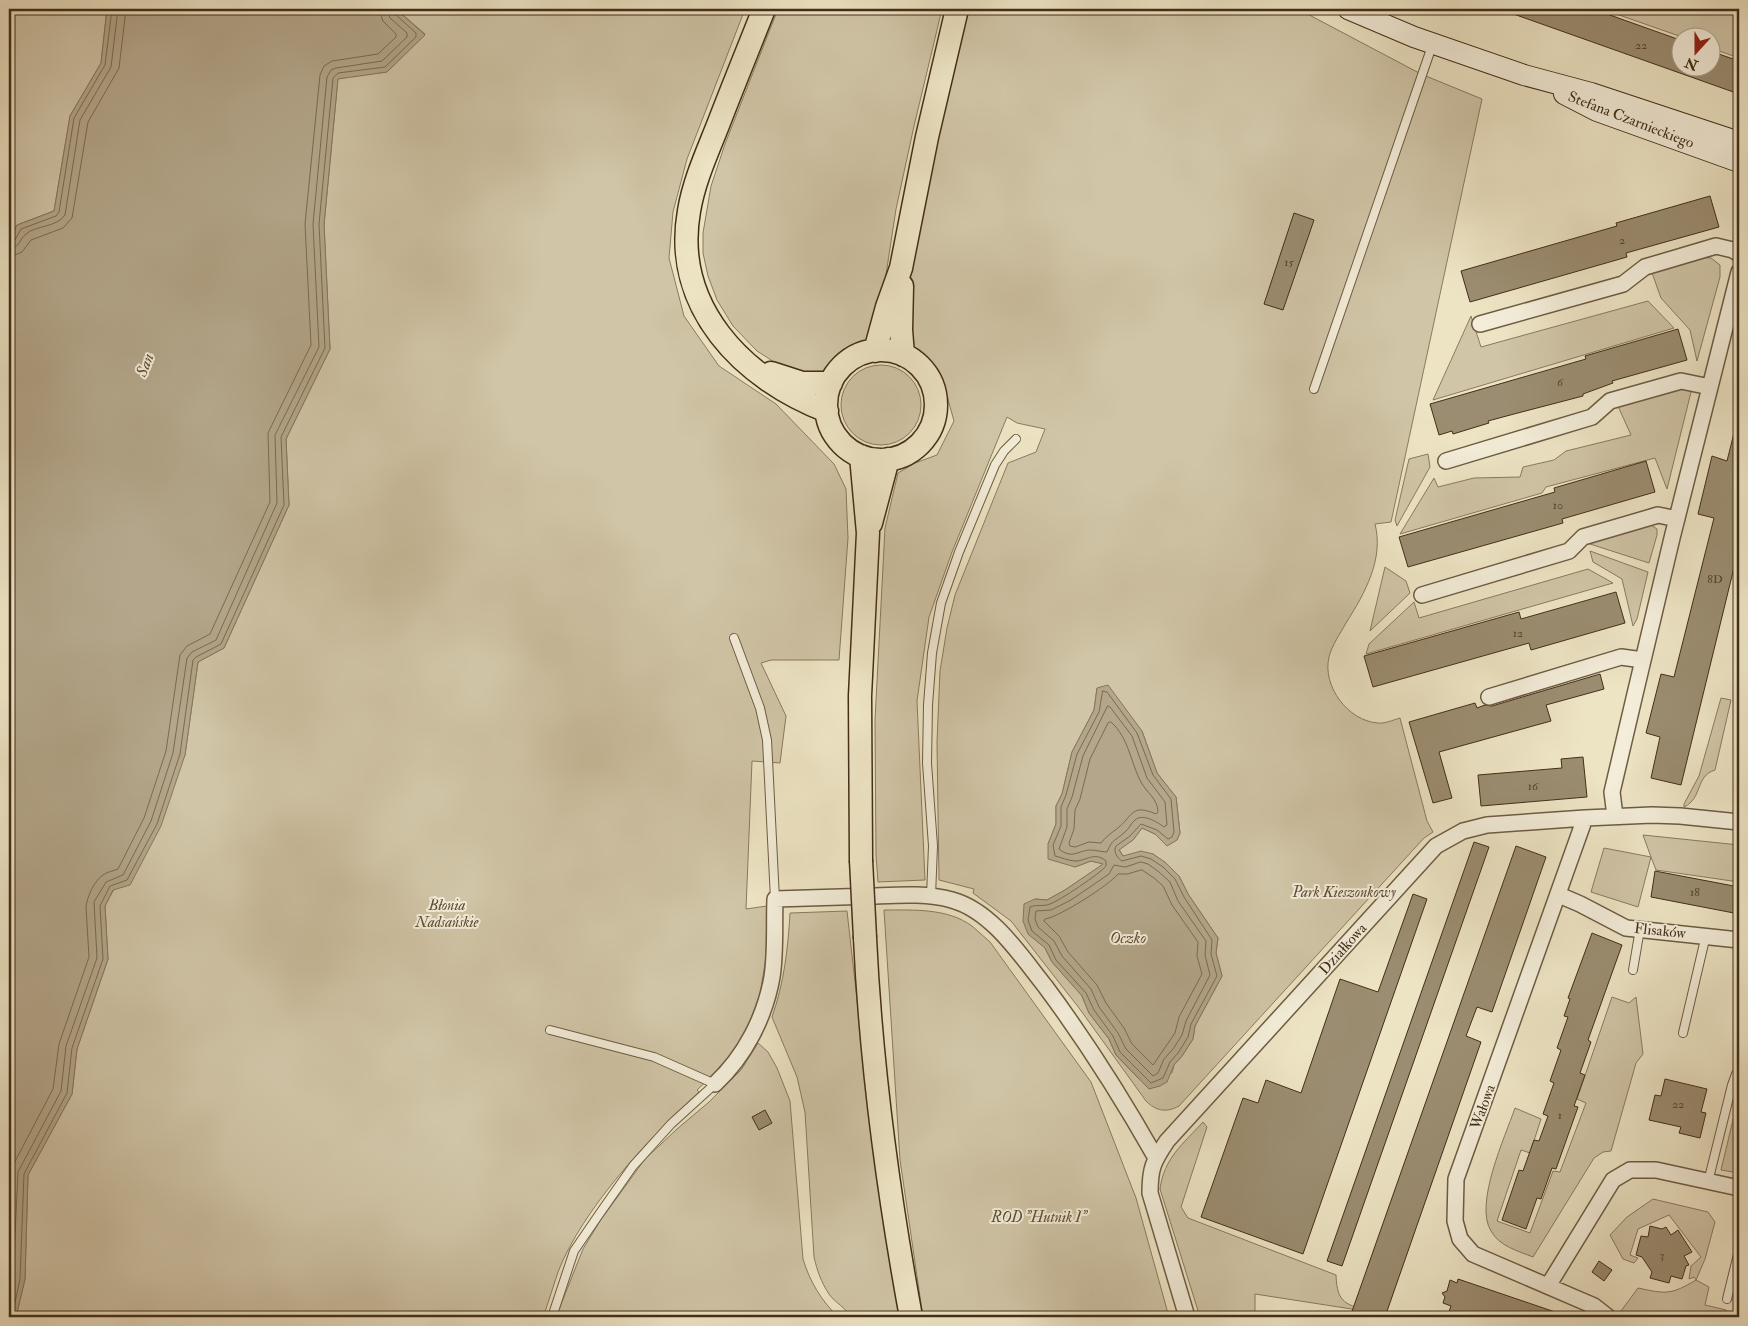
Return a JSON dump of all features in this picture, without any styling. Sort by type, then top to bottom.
[{"type":"main road","points":[[764,9],[698,176],[690,203],[687,227],[690,270],[702,307],[720,335],[736,353],[782,391],[827,411]]},
{"type":"main road","points":[[875,351],[901,268],[927,136],[957,9]]},
{"type":"main road","points":[[901,268],[903,355]]},
{"type":"main road","points":[[890,351],[903,355],[916,362],[930,378],[935,392],[936,413],[929,433],[909,453],[888,460],[861,456],[849,450],[832,430],[827,411],[827,397],[831,383],[837,372],[852,359],[863,353],[890,351]]},
{"type":"main road","points":[[749,364],[795,381],[812,384],[831,383]]},
{"type":"main road","points":[[861,456],[868,533],[860,696],[861,860],[865,938],[878,1096],[892,1206],[911,1317]]},
{"type":"main road","points":[[868,533],[888,460]]},
{"type":"street","name":"Stefana Czarnieckiego","points":[[1348,9],[1414,37],[1524,75],[1591,93],[1739,142]]},
{"type":"street","name":"Stefana Czarnieckiego","points":[[1524,75],[1597,111],[1739,162]]},
{"type":"street","points":[[1480,324],[1623,284],[1646,267],[1716,246],[1733,250],[1739,254]]},
{"type":"street","points":[[1615,816],[1612,792],[1642,660],[1739,272]]},
{"type":"street","points":[[1446,461],[1592,417],[1610,401],[1681,380],[1710,387]]},
{"type":"street","points":[[1422,595],[1569,551],[1583,537],[1658,515],[1676,519]]},
{"type":"street","points":[[1488,697],[1620,657],[1642,660]]},
{"type":"street","name":"Działkowa","points":[[1187,1317],[1150,1193],[1150,1172],[1156,1158],[1167,1142],[1436,846],[1469,829],[1487,825],[1615,816],[1680,816],[1739,822]]},
{"type":"street","name":"Wałowa","points":[[1585,818],[1456,1179],[1455,1220],[1460,1239],[1473,1254],[1594,1306],[1608,1317]]},
{"type":"street","points":[[715,1084],[727,1073],[744,1050],[765,1006],[772,976],[775,899],[902,895],[931,896],[953,900],[973,910],[993,924],[1011,943],[1067,1016],[1117,1092],[1156,1158]]},
{"type":"street","name":"Flisaków","points":[[1558,896],[1580,904],[1626,928],[1739,940]]},
{"type":"street","points":[[1548,1286],[1613,1180],[1630,1170],[1656,1170],[1739,1188]]},
{"type":"lane","points":[[1314,389],[1433,43]]},
{"type":"lane","points":[[931,896],[933,846],[927,763],[928,705],[932,653],[938,620],[960,552],[995,465],[1016,438]]},
{"type":"lane","points":[[734,638],[760,708],[767,740],[775,899]]},
{"type":"lane","points":[[1633,970],[1640,929]]},
{"type":"lane","points":[[1683,1032],[1706,935]]},
{"type":"lane","points":[[550,1030],[654,1057],[715,1084],[671,1124],[633,1166],[600,1213],[574,1251],[552,1317]]},
{"type":"lane","points":[[1708,1182],[1732,1085],[1736,1074],[1739,1072]]},
{"type":"lane","points":[[1727,1299],[1739,1250]]},
{"type":"green space","points":[[9,9],[107,9],[101,63],[70,116],[54,211],[17,225],[9,241]]},
{"type":"green space","name":"Błonia Nadsańskie","points":[[396,9],[745,9],[687,159],[673,212],[669,258],[684,316],[719,366],[776,404],[834,464],[846,489],[848,538],[839,660],[771,660],[761,663],[786,716],[780,763],[752,761],[746,909],[767,906],[766,958],[760,994],[749,1024],[729,1061],[720,1066],[697,1090],[699,1092],[639,1152],[600,1199],[584,1223],[569,1248],[558,1272],[544,1315],[551,1314],[549,1317],[16,1317],[25,1279],[28,1175],[72,1094],[77,1049],[108,959],[105,906],[185,755],[198,662],[224,648],[289,505],[286,439],[330,349],[324,225],[338,78],[387,72],[425,34]]},
{"type":"green space","points":[[778,9],[942,9],[896,209],[878,327],[871,338],[844,355],[831,367],[814,375],[785,369],[757,351],[733,326],[717,300],[708,276],[703,253],[703,233],[711,186],[725,144]]},
{"type":"green space","name":"Park Kieszonkowy","points":[[964,9],[1298,9],[1421,74],[1482,99],[1391,522],[1375,524],[1377,550],[1375,563],[1360,600],[1332,648],[1328,668],[1329,679],[1340,700],[1347,709],[1357,716],[1367,721],[1380,723],[1400,718],[1427,821],[1433,832],[1424,838],[1179,1106],[1170,1110],[1157,1109],[1146,1101],[1079,1008],[1011,921],[973,893],[974,889],[939,880],[937,742],[940,671],[947,628],[955,595],[1008,463],[1036,452],[1045,429],[1017,423],[1007,417],[952,552],[929,617],[917,701],[925,880],[878,882],[875,720],[885,528],[898,473],[915,463],[937,455],[954,421],[947,396],[935,391],[926,372],[910,358],[902,308]],"holes":[[[1097,688],[1142,731],[1157,773],[1176,797],[1180,833],[1177,840],[1167,845],[1155,834],[1142,828],[1133,840],[1119,849],[1123,856],[1153,854],[1166,863],[1179,876],[1188,894],[1218,938],[1216,953],[1222,976],[1195,1026],[1193,1039],[1174,1065],[1172,1073],[1139,1079],[1116,1055],[1109,1039],[1089,1013],[1081,994],[1052,962],[1045,948],[1035,899],[1047,900],[1104,864],[1091,861],[1075,867],[1048,844],[1056,824],[1056,806],[1062,794],[1072,752],[1094,710]]]},
{"type":"green space","points":[[1602,9],[1644,9],[1645,14],[1680,9],[1739,9],[1739,58],[1720,51],[1720,28],[1670,28],[1670,33]]},
{"type":"green space","points":[[1697,257],[1711,258],[1720,265],[1720,277],[1697,361],[1690,330],[1661,298],[1651,270]]},
{"type":"green space","points":[[1648,301],[1674,328],[1433,400],[1471,316],[1481,347]]},
{"type":"green space","points":[[881,365],[896,368],[909,377],[918,390],[921,405],[918,420],[909,433],[896,442],[881,445],[866,442],[853,433],[844,420],[841,405],[844,390],[853,377],[866,368]]},
{"type":"green space","points":[[1683,385],[1689,388],[1691,392],[1667,489],[1655,458],[1546,487],[1542,493],[1400,534],[1434,478],[1438,487],[1474,478],[1520,477],[1523,467],[1554,460],[1566,451],[1631,435],[1617,404]]},
{"type":"green space","points":[[1428,454],[1430,467],[1397,526],[1395,520],[1409,459]]},
{"type":"green space","points":[[1651,525],[1657,529],[1657,535],[1649,563],[1587,543]]},
{"type":"green space","points":[[1590,551],[1648,572],[1637,619],[1633,626],[1622,579],[1593,562]]},
{"type":"green space","points":[[1385,567],[1406,581],[1410,593],[1370,631]]},
{"type":"green space","points":[[1588,569],[1613,583],[1366,654],[1369,644],[1414,602],[1419,618]]},
{"type":"green space","points":[[1721,698],[1731,700],[1715,770],[1704,777],[1694,798],[1684,807],[1699,776]]},
{"type":"green space","points":[[1643,835],[1739,845],[1739,882],[1656,870]]},
{"type":"green space","points":[[1604,848],[1651,857],[1638,907],[1591,892]]},
{"type":"green space","name":"ROD \"Hutnik I\"","points":[[884,910],[918,910],[941,913],[962,920],[972,926],[990,942],[1091,1082],[1136,1198],[1169,1317],[923,1317],[900,1160]]},
{"type":"green space","points":[[847,911],[871,1123],[899,1317],[850,1317],[846,1310],[831,1297],[818,1271],[814,1257],[805,1112],[797,1077],[772,1017],[785,966],[790,913]]},
{"type":"green space","points":[[1612,997],[1629,1003],[1636,997],[1643,1054],[1636,1063],[1611,1151],[1603,1152],[1594,1158],[1533,1257],[1499,1241],[1491,1231],[1487,1219],[1486,1204],[1493,1170],[1515,1108],[1541,1119],[1530,1153],[1521,1150],[1497,1221],[1530,1233],[1553,1171],[1560,1172],[1586,1103],[1577,1099]]},
{"type":"green space","points":[[758,1043],[768,1052],[777,1068],[790,1101],[803,1259],[817,1290],[838,1317],[556,1317],[583,1249],[600,1221],[645,1159],[709,1102],[741,1070]]},
{"type":"green space","points":[[1739,1095],[1739,1173],[1721,1170]]},
{"type":"green space","points":[[1203,1122],[1207,1127],[1181,1207],[1188,1218],[1336,1275],[1338,1292],[1344,1301],[1371,1312],[1255,1294],[1255,1317],[1200,1317],[1160,1189],[1162,1178],[1170,1160]]},
{"type":"green space","points":[[1653,1199],[1708,1212],[1715,1222],[1705,1259],[1696,1280],[1694,1277],[1689,1279],[1691,1266],[1701,1257],[1669,1215],[1638,1229],[1630,1255],[1638,1258],[1634,1263],[1623,1259],[1610,1235],[1627,1217]]},
{"type":"green space","points":[[1696,1280],[1709,1287],[1705,1305],[1726,1310],[1730,1317],[1625,1317],[1621,1311],[1638,1288],[1668,1292]]},
{"type":"water","name":"San","points":[[107,9],[396,9],[425,35],[387,72],[338,79],[324,224],[330,349],[286,439],[289,505],[224,648],[198,662],[185,755],[161,826],[130,885],[113,890],[105,906],[108,959],[77,1049],[72,1094],[28,1175],[25,1279],[16,1317],[9,1317],[9,241],[17,225],[54,211],[70,116],[101,63]]},
{"type":"water","name":"Oczko","points":[[1108,685],[1142,731],[1157,773],[1176,797],[1180,833],[1177,840],[1167,846],[1155,834],[1142,828],[1133,840],[1119,850],[1123,856],[1141,851],[1153,854],[1166,863],[1179,876],[1188,894],[1218,938],[1216,953],[1222,976],[1195,1026],[1193,1039],[1174,1065],[1167,1082],[1149,1089],[1116,1055],[1109,1039],[1089,1013],[1082,996],[1052,962],[1045,948],[1028,934],[1023,921],[1024,904],[1035,899],[1047,900],[1103,864],[1091,861],[1075,867],[1048,859],[1048,844],[1056,824],[1056,806],[1062,794],[1072,752],[1094,710],[1097,688]]},
{"type":"building","points":[[1506,9],[1593,9],[1670,36],[1670,70],[1505,11]]},
{"type":"building","points":[[1720,54],[1739,61],[1739,94],[1694,78],[1720,78]]},
{"type":"building","points":[[1710,196],[1719,227],[1626,253],[1627,257],[1470,302],[1461,271],[1617,226],[1616,223]]},
{"type":"building","points":[[1294,213],[1314,220],[1283,310],[1264,304]]},
{"type":"building","points":[[1678,329],[1687,360],[1612,381],[1613,383],[1583,394],[1583,396],[1488,421],[1489,423],[1453,434],[1452,431],[1439,435],[1430,404],[1586,359],[1585,356]]},
{"type":"building","points":[[1734,433],[1739,434],[1739,547],[1681,785],[1651,778],[1660,737],[1646,733],[1661,674],[1674,677],[1714,518],[1698,514],[1712,456],[1727,461]]},
{"type":"building","points":[[1646,461],[1655,492],[1562,519],[1563,523],[1408,567],[1399,537],[1555,492],[1554,488]]},
{"type":"building","points":[[1616,592],[1625,623],[1531,650],[1529,643],[1373,687],[1364,656],[1519,612],[1521,619]]},
{"type":"building","points":[[1600,674],[1604,689],[1546,705],[1551,721],[1439,752],[1452,798],[1433,803],[1409,722],[1475,703],[1477,708],[1485,705],[1492,706]]},
{"type":"building","points":[[1583,757],[1587,797],[1481,806],[1478,775],[1562,768],[1561,759]]},
{"type":"building","points":[[1474,842],[1489,847],[1342,1266],[1327,1261]]},
{"type":"building","points":[[1516,846],[1546,857],[1492,1012],[1477,1007],[1466,1036],[1481,1042],[1385,1317],[1350,1317]]},
{"type":"building","points":[[1655,871],[1739,887],[1739,914],[1651,897]]},
{"type":"building","points":[[1413,894],[1427,899],[1303,1254],[1201,1217],[1243,1098],[1258,1103],[1266,1080],[1301,1093],[1340,979],[1378,992]]},
{"type":"building","points":[[1592,933],[1622,945],[1588,1040],[1591,1042],[1580,1073],[1585,1075],[1574,1106],[1578,1107],[1556,1169],[1552,1168],[1541,1199],[1537,1198],[1526,1229],[1502,1220],[1519,1170],[1523,1171],[1534,1140],[1539,1141],[1548,1116],[1543,1114],[1554,1083],[1550,1081],[1561,1050],[1557,1048],[1568,1017],[1564,1016],[1570,999],[1568,998]]},
{"type":"building","points":[[1665,1079],[1707,1089],[1701,1112],[1706,1113],[1700,1138],[1679,1133],[1681,1127],[1649,1120],[1655,1095],[1661,1096]]},
{"type":"building","points":[[765,1110],[772,1123],[759,1130],[752,1117]]},
{"type":"building","points":[[1650,1226],[1662,1229],[1666,1227],[1671,1235],[1678,1230],[1692,1252],[1684,1256],[1689,1265],[1686,1266],[1682,1279],[1671,1276],[1669,1283],[1650,1278],[1652,1272],[1642,1257],[1636,1255],[1641,1236],[1648,1237]]},
{"type":"building","points":[[1599,1261],[1612,1270],[1604,1281],[1592,1272]]},
{"type":"building","points":[[1458,1279],[1564,1315],[1563,1317],[1457,1317],[1448,1314],[1451,1306],[1443,1303],[1445,1297],[1442,1293],[1447,1291],[1450,1280],[1457,1283]]}]
